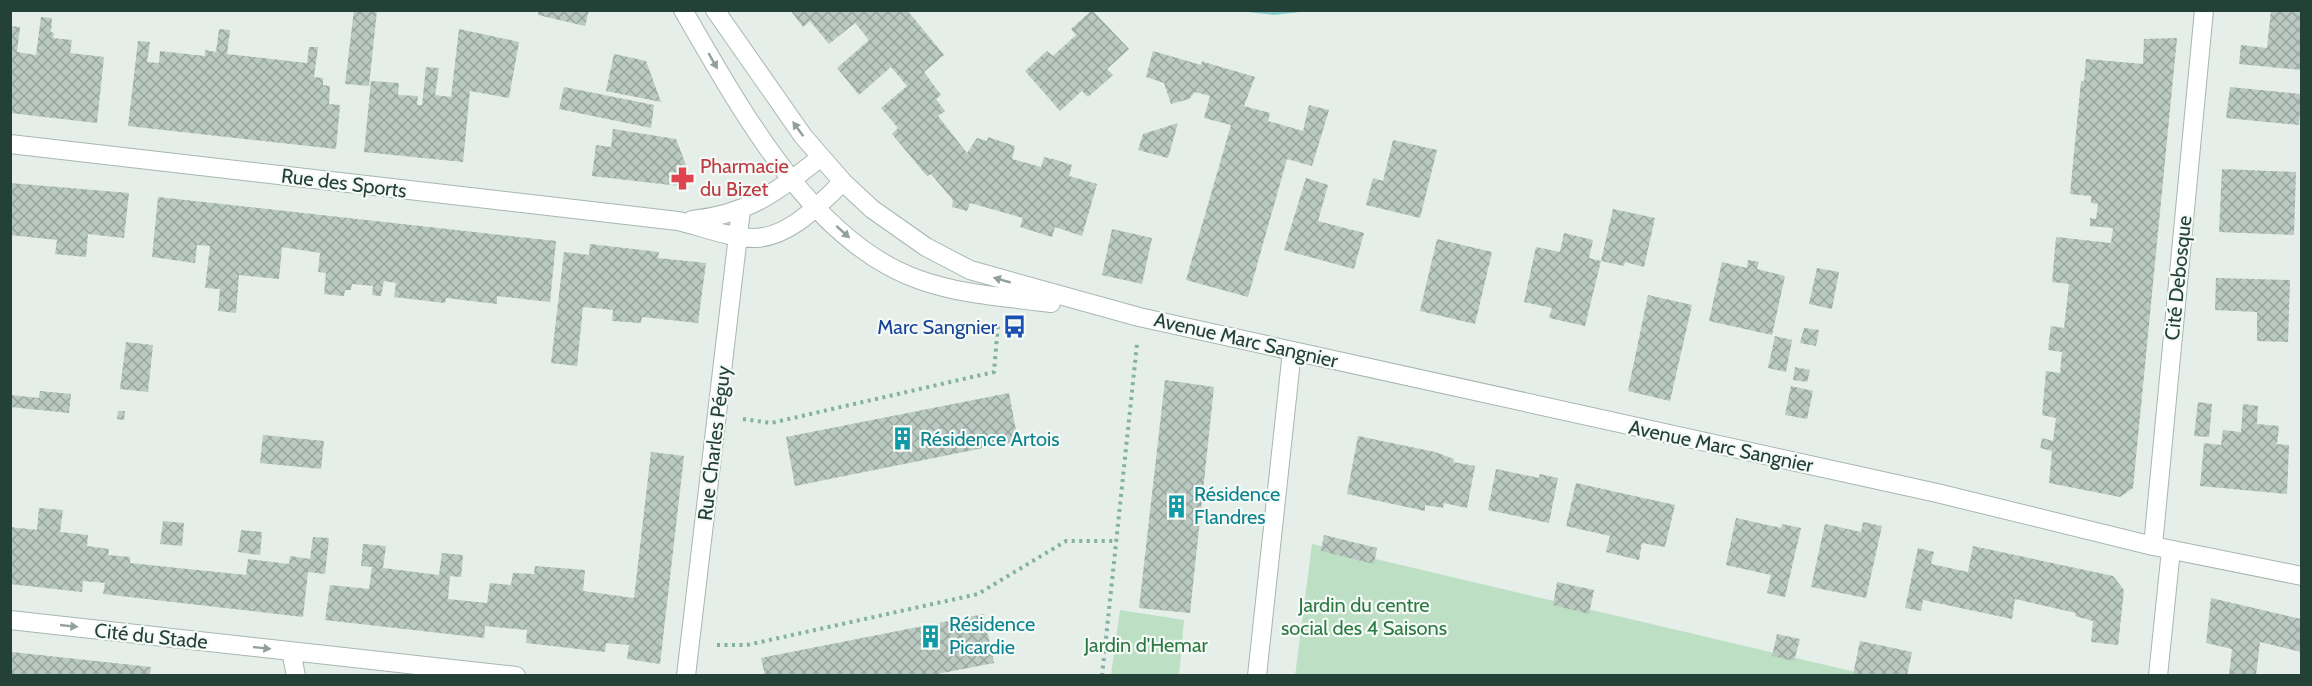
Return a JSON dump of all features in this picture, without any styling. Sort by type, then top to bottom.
[{"type":"street","name":"Avenue Marc Sangnier","points":[[683,10],[752,127],[792,180],[815,207],[874,257],[918,280],[965,292],[1139,317]]},
{"type":"street","name":"Avenue Marc Sangnier","points":[[715,10],[783,110],[820,158],[843,182],[873,209],[926,247],[970,270],[1139,317],[1936,493],[2162,548],[2301,576]]},
{"type":"street","name":"Cité Debosque","points":[[2158,675],[2162,548],[2204,10]]},
{"type":"street","name":"Rue des Sports","points":[[10,144],[678,221],[738,237],[756,238],[772,236],[789,228],[843,182]]},
{"type":"street","name":"Rue des Sports","points":[[678,221],[711,218],[753,205],[792,180],[820,158]]},
{"type":"street","name":"Rue Charles Péguy","points":[[686,675],[741,210]]},
{"type":"street","points":[[1257,675],[1292,351]]},
{"type":"street","name":"Cité du Stade","points":[[10,620],[470,673],[516,675]]},
{"type":"street","points":[[291,651],[296,675]]},
{"type":"path","points":[[717,415],[771,423],[994,372],[1001,296]]},
{"type":"path","points":[[1102,675],[1139,317]]},
{"type":"path","points":[[690,646],[747,645],[978,594],[1066,541],[1117,541]]},
{"type":"green space","name":"Jardin du centre social des 4 Saisons","points":[[1312,544],[1868,675],[1295,676]]},
{"type":"green space","name":"Jardin d'Hemar","points":[[1120,610],[1184,620],[1179,675],[1111,675]]},
{"type":"water","points":[[1239,11],[1309,11],[1274,15]]},
{"type":"building","points":[[354,10],[377,10],[369,86],[345,84]]},
{"type":"building","points":[[539,10],[589,10],[585,26],[538,15]]},
{"type":"building","points":[[790,10],[907,10],[944,55],[924,72],[941,95],[936,99],[945,111],[938,116],[967,153],[977,138],[987,141],[988,137],[1015,146],[1012,159],[1041,167],[1044,157],[1057,160],[1072,165],[1069,176],[1097,184],[1082,236],[1055,227],[1052,237],[1020,227],[1023,218],[970,203],[967,211],[952,207],[953,200],[931,174],[927,176],[892,134],[898,128],[881,108],[907,86],[891,67],[859,95],[837,68],[869,40],[855,23],[829,44],[810,21],[803,27]]},
{"type":"building","points":[[1092,10],[1129,49],[1107,69],[1113,75],[1088,97],[1082,91],[1060,111],[1025,71],[1047,51],[1053,56],[1076,35],[1071,29]]},
{"type":"building","points":[[2271,10],[2301,10],[2301,70],[2239,64],[2241,45],[2267,48]]},
{"type":"building","points":[[41,17],[52,18],[53,38],[72,40],[70,53],[104,57],[97,123],[10,113],[10,26],[20,27],[17,52],[36,55]]},
{"type":"building","points":[[219,29],[230,30],[227,54],[307,63],[309,47],[318,47],[314,77],[323,78],[323,85],[330,86],[329,104],[340,105],[336,149],[128,126],[138,41],[150,42],[147,62],[159,63],[160,51],[205,56],[205,50],[216,52]]},
{"type":"building","points":[[459,29],[519,42],[509,98],[470,91],[463,162],[364,152],[371,81],[399,83],[398,95],[418,96],[417,105],[422,105],[426,67],[439,68],[435,95],[451,97]]},
{"type":"building","points":[[2177,38],[2133,488],[2120,497],[2049,483],[2052,451],[2040,448],[2042,438],[2053,441],[2056,418],[2042,415],[2046,371],[2060,373],[2062,352],[2048,350],[2051,326],[2064,328],[2069,284],[2052,282],[2056,237],[2111,243],[2113,228],[2090,226],[2090,218],[2096,219],[2098,204],[2091,203],[2091,196],[2070,194],[2081,81],[2084,81],[2086,59],[2143,64],[2144,39]]},
{"type":"building","points":[[1153,51],[1201,65],[1202,61],[1255,77],[1244,106],[1270,113],[1268,121],[1303,131],[1309,105],[1329,110],[1312,166],[1287,159],[1248,297],[1186,280],[1231,125],[1204,118],[1210,96],[1195,92],[1189,99],[1171,104],[1164,83],[1146,77]]},
{"type":"building","points":[[614,54],[646,61],[661,102],[606,91]]},
{"type":"building","points":[[564,87],[654,105],[651,128],[559,109]]},
{"type":"building","points":[[2230,87],[2301,94],[2299,125],[2226,118]]},
{"type":"building","points":[[1178,123],[1168,158],[1138,150],[1143,134]]},
{"type":"building","points":[[613,129],[676,139],[689,173],[679,186],[592,176],[596,145],[611,147]]},
{"type":"building","points":[[1393,140],[1437,150],[1420,218],[1366,205],[1373,178],[1383,181]]},
{"type":"building","points":[[2222,169],[2296,172],[2294,235],[2219,232]]},
{"type":"building","points":[[1306,178],[1328,185],[1318,221],[1364,233],[1354,269],[1284,250]]},
{"type":"building","points":[[10,183],[129,193],[124,238],[88,234],[86,257],[55,254],[57,240],[10,235]]},
{"type":"building","points":[[158,197],[556,241],[550,302],[497,296],[497,304],[446,298],[445,303],[394,297],[396,283],[384,281],[381,296],[372,295],[373,286],[352,284],[351,290],[345,290],[344,296],[324,294],[326,273],[318,272],[320,253],[282,247],[279,279],[239,275],[236,313],[218,311],[220,289],[205,288],[210,246],[197,245],[195,263],[152,257]]},
{"type":"building","points":[[1613,209],[1655,218],[1644,267],[1625,262],[1624,266],[1601,261]]},
{"type":"building","points":[[1112,229],[1152,238],[1142,284],[1102,275]]},
{"type":"building","points":[[1564,233],[1593,240],[1589,258],[1601,261],[1585,326],[1549,318],[1552,308],[1524,302],[1536,247],[1560,252]]},
{"type":"building","points":[[1437,239],[1492,252],[1475,324],[1420,311]]},
{"type":"building","points":[[590,244],[659,252],[658,258],[706,263],[698,323],[642,317],[641,323],[612,321],[613,310],[583,307],[577,366],[551,363],[564,252],[589,255]]},
{"type":"building","points":[[1748,260],[1759,262],[1757,269],[1785,276],[1772,335],[1709,321],[1722,262],[1747,268]]},
{"type":"building","points":[[1817,268],[1839,272],[1832,309],[1809,304]]},
{"type":"building","points":[[2216,278],[2290,280],[2288,342],[2257,341],[2257,312],[2215,310]]},
{"type":"building","points":[[1648,295],[1692,305],[1670,401],[1628,391]]},
{"type":"building","points":[[1804,328],[1819,330],[1816,346],[1800,343]]},
{"type":"building","points":[[1775,336],[1792,340],[1786,372],[1768,368]]},
{"type":"building","points":[[126,342],[153,345],[148,392],[120,389]]},
{"type":"building","points":[[1795,367],[1810,370],[1807,382],[1793,380]]},
{"type":"building","name":"Résidence Flandres","points":[[1165,380],[1214,387],[1190,613],[1139,608]]},
{"type":"building","points":[[1791,386],[1813,391],[1807,419],[1785,415]]},
{"type":"building","points":[[40,391],[71,394],[69,413],[10,407],[10,395],[39,398]]},
{"type":"building","name":"Résidence Artois","points":[[1009,393],[1018,441],[795,486],[786,437]]},
{"type":"building","points":[[2198,402],[2212,404],[2209,437],[2194,436]]},
{"type":"building","points":[[2243,404],[2258,406],[2257,424],[2279,426],[2277,444],[2289,445],[2287,494],[2200,486],[2204,443],[2221,445],[2223,430],[2241,432]]},
{"type":"building","points":[[118,411],[125,411],[124,420],[117,419]]},
{"type":"building","points":[[263,435],[324,441],[321,469],[260,463]]},
{"type":"building","points":[[1358,436],[1435,452],[1454,459],[1453,462],[1475,466],[1467,508],[1444,503],[1443,508],[1425,505],[1425,511],[1347,494]]},
{"type":"building","points":[[651,452],[684,456],[660,664],[627,659],[629,645],[606,643],[605,652],[526,643],[527,630],[485,626],[484,638],[325,620],[330,585],[369,589],[372,567],[361,566],[363,544],[386,546],[383,568],[439,575],[442,553],[463,555],[461,577],[450,576],[448,599],[487,603],[490,583],[511,585],[513,573],[534,574],[535,566],[585,570],[583,591],[634,598]]},
{"type":"building","points":[[1496,469],[1539,478],[1540,474],[1558,478],[1549,523],[1488,510]]},
{"type":"building","points":[[1576,483],[1675,505],[1665,547],[1642,543],[1639,560],[1606,552],[1610,536],[1566,526]]},
{"type":"building","points":[[39,508],[63,510],[60,532],[88,535],[87,546],[109,549],[108,555],[130,557],[130,563],[207,571],[246,575],[248,559],[289,564],[290,556],[310,559],[313,537],[329,538],[325,574],[308,572],[303,617],[103,594],[105,583],[83,581],[82,592],[10,584],[10,527],[37,530]]},
{"type":"building","points":[[1736,518],[1781,528],[1782,524],[1801,528],[1785,597],[1767,593],[1771,575],[1726,565]]},
{"type":"building","points":[[163,521],[184,523],[182,546],[160,544]]},
{"type":"building","points":[[1863,522],[1882,526],[1866,598],[1811,587],[1825,524],[1861,532]]},
{"type":"building","points":[[241,530],[262,532],[260,555],[238,552]]},
{"type":"building","points":[[1324,535],[1377,548],[1374,564],[1321,551]]},
{"type":"building","points":[[1973,546],[2113,576],[2124,590],[2118,645],[2091,642],[2093,621],[2075,616],[2076,613],[2015,599],[2012,619],[1923,600],[1921,611],[1905,608],[1918,548],[1934,552],[1931,564],[1968,572]]},
{"type":"building","points":[[1557,582],[1594,590],[1589,614],[1553,605]]},
{"type":"building","points":[[2211,598],[2301,619],[2301,652],[2260,642],[2256,675],[2229,675],[2232,649],[2206,643]]},
{"type":"building","name":"Résidence Picardie","points":[[984,614],[994,663],[932,675],[765,675],[761,658]]},
{"type":"building","points":[[1777,634],[1800,639],[1794,661],[1772,656]]},
{"type":"building","points":[[1860,641],[1912,652],[1907,675],[1853,675]]},
{"type":"building","points":[[12,652],[151,667],[150,675],[10,675]]},
{"type":"place","name":"Pharmacie du Bizet","points":[[682,178]]},
{"type":"place","name":"Marc Sangnier","points":[[1015,327]]},
{"type":"place","name":"Résidence Artois","points":[[902,439]]},
{"type":"place","name":"Résidence Flandres","points":[[1176,506]]},
{"type":"place","name":"Résidence Picardie","points":[[931,636]]}]
